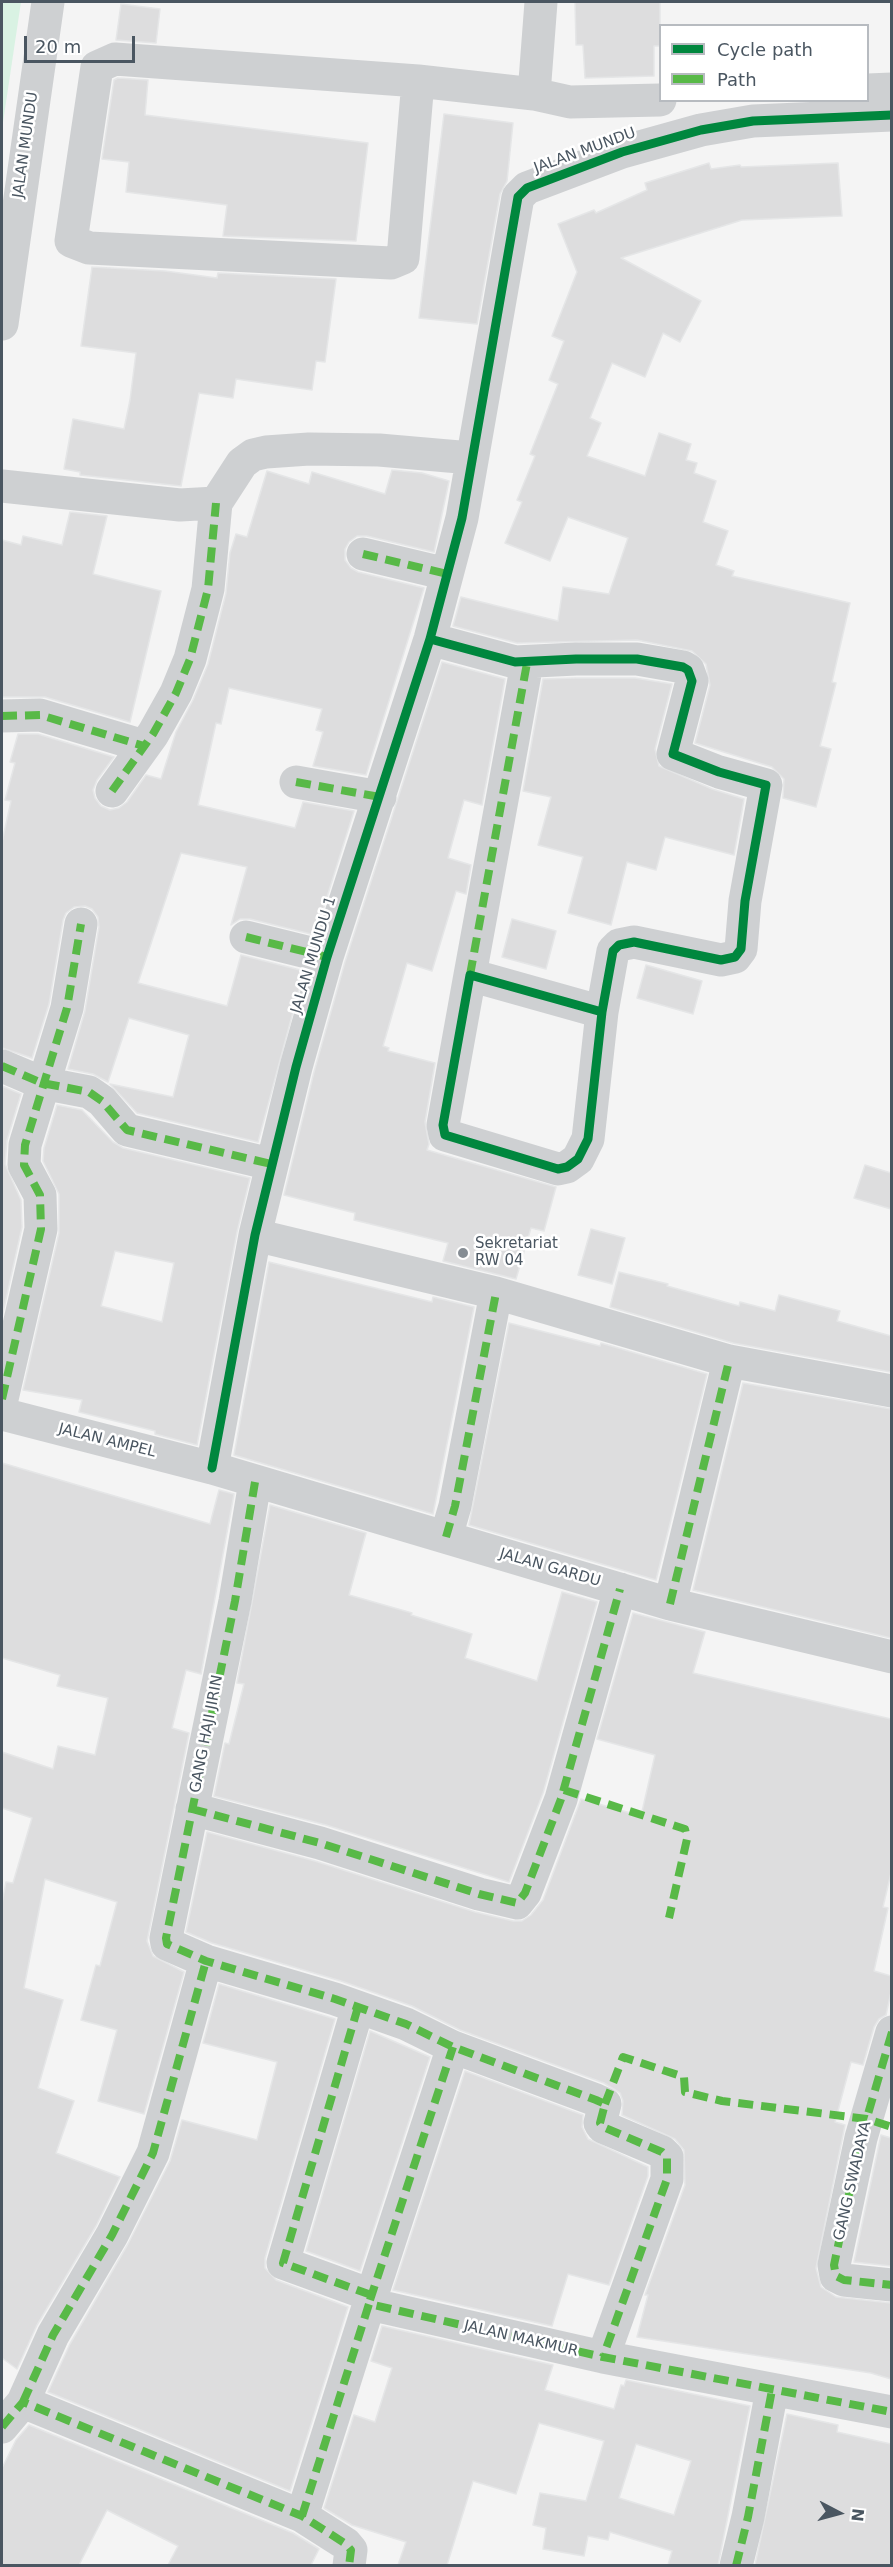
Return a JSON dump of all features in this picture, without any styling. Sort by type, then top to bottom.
[{"type":"street","name":"JALAN MUNDU","points":[[2,324],[48,2]]},
{"type":"street","points":[[534,94],[541,2]]},
{"type":"street","points":[[418,81],[403,258],[391,262],[124,250],[89,248],[71,241],[97,67],[115,59],[418,81],[534,94],[570,102],[659,100]]},
{"type":"street","points":[[869,90],[891,89]]},
{"type":"street","name":"JALAN MUNDU","points":[[471,458],[515,209],[518,197],[527,188],[622,152],[701,130],[753,121],[891,115]]},
{"type":"street","points":[[112,791],[144,746],[176,693],[200,625],[208,589],[216,504],[242,463],[253,455],[266,452],[379,450],[471,458]]},
{"type":"street","name":"JALAN MUNDU 1","points":[[212,1468],[255,1235],[271,1164],[327,957],[430,639],[462,518],[471,458]]},
{"type":"street","points":[[2,486],[180,505],[216,504]]},
{"type":"street","points":[[363,554],[447,574]]},
{"type":"street","points":[[430,639],[527,663],[576,658],[638,659],[688,670],[692,681],[673,754],[719,772],[766,785],[745,901],[741,949],[735,957],[721,960],[634,942],[619,945],[610,958],[588,1139],[578,1159],[567,1167],[558,1169],[447,1137],[443,1131],[527,663]]},
{"type":"street","points":[[2,716],[23,713],[40,715],[144,746]]},
{"type":"street","points":[[296,782],[380,797]]},
{"type":"street","points":[[2,1399],[41,1229],[40,1195],[24,1165],[26,1145],[42,1083],[67,1008],[81,924]]},
{"type":"street","points":[[246,937],[327,957]]},
{"type":"street","points":[[470,975],[602,1012]]},
{"type":"street","points":[[2,1066],[42,1083],[89,1092],[102,1101],[127,1130],[271,1164]]},
{"type":"street","points":[[255,1235],[496,1293],[729,1361],[891,1391]]},
{"type":"street","points":[[446,1538],[456,1506],[496,1293]]},
{"type":"street","points":[[670,1604],[729,1361]]},
{"type":"street","name":"JALAN AMPEL","points":[[2,1414],[212,1468]]},
{"type":"street","name":"JALAN GARDU","points":[[212,1468],[670,1604],[891,1657]]},
{"type":"street","name":"GANG HAJI JIRIN","points":[[206,1961],[167,1944],[166,1938],[235,1601],[255,1482]]},
{"type":"street","points":[[192,1809],[320,1843],[479,1894],[517,1903],[525,1893],[561,1799],[620,1589]]},
{"type":"street","points":[[2,2427],[23,2402],[53,2335],[112,2235],[153,2153],[206,1961],[358,2007],[406,2025],[453,2047],[605,2104],[600,2123],[603,2127],[662,2152],[667,2157],[667,2179],[603,2357]]},
{"type":"street","name":"JALAN MAKMUR","points":[[358,2007],[283,2263],[370,2300],[603,2357],[891,2412]]},
{"type":"street","name":"GANG SWADAYA","points":[[891,2032],[861,2138],[834,2265],[836,2276],[844,2280],[891,2284]]},
{"type":"street","points":[[302,2516],[453,2047]]},
{"type":"street","points":[[736,2565],[748,2517],[772,2390]]},
{"type":"street","points":[[23,2402],[302,2516],[346,2544],[351,2550],[349,2565]]},
{"type":"green space","points":[[2,2],[21,2],[2,129]]},
{"type":"building","points":[[575,2],[660,2],[659,46],[654,46],[654,76],[585,78],[583,45],[576,45]]},
{"type":"building","points":[[121,4],[160,9],[156,43],[116,40]]},
{"type":"building","points":[[118,78],[148,80],[145,115],[368,143],[356,241],[223,236],[227,205],[126,192],[129,162],[102,159],[114,80]]},
{"type":"building","points":[[444,114],[513,123],[507,181],[500,194],[477,324],[419,318]]},
{"type":"building","points":[[709,163],[711,169],[740,165],[741,167],[838,163],[842,216],[742,220],[621,258],[701,301],[680,342],[663,333],[645,377],[612,363],[590,418],[601,423],[587,456],[645,476],[659,433],[691,444],[686,460],[697,463],[694,473],[716,481],[703,522],[728,531],[716,565],[734,571],[732,576],[850,603],[832,682],[836,683],[820,746],[831,749],[816,807],[783,798],[784,779],[772,767],[695,743],[710,685],[706,664],[692,651],[637,640],[517,643],[453,626],[461,597],[558,621],[563,587],[609,594],[628,538],[568,517],[550,561],[505,543],[522,502],[517,500],[535,456],[530,454],[558,384],[549,380],[564,341],[552,336],[577,272],[558,224],[594,210],[596,213],[647,190],[645,183]]},
{"type":"building","points":[[92,267],[165,271],[217,278],[218,273],[336,279],[325,362],[316,361],[312,390],[236,379],[233,398],[199,393],[181,486],[80,475],[80,472],[64,469],[73,419],[124,429],[130,400],[136,353],[81,346]]},
{"type":"building","points":[[392,470],[422,473],[449,481],[434,552],[367,536],[357,536],[349,542],[345,549],[345,560],[351,568],[358,572],[424,588],[366,775],[313,766],[323,732],[316,730],[322,709],[229,688],[221,724],[216,723],[198,805],[295,828],[303,802],[354,811],[315,935],[250,919],[240,919],[231,925],[247,867],[181,853],[138,983],[227,1006],[241,955],[304,971],[258,1142],[137,1113],[110,1084],[173,1097],[189,1035],[129,1018],[108,1082],[93,1074],[68,1069],[85,1011],[99,927],[98,917],[92,909],[85,906],[74,907],[66,913],[63,920],[49,1004],[32,1058],[2,1048],[2,842],[11,801],[5,800],[15,763],[10,762],[18,734],[38,734],[114,757],[97,780],[93,790],[101,806],[110,810],[119,808],[127,802],[146,775],[161,779],[176,732],[208,664],[226,593],[230,553],[236,534],[247,537],[267,471],[309,484],[312,472],[385,494]]},
{"type":"building","points":[[70,512],[107,516],[93,574],[161,591],[130,722],[45,697],[2,697],[2,540],[21,545],[23,536],[62,545]]},
{"type":"building","points":[[442,662],[505,679],[482,805],[464,800],[448,858],[471,865],[466,894],[456,891],[432,971],[407,963],[383,1046],[389,1048],[388,1051],[435,1063],[425,1122],[429,1144],[427,1150],[556,1187],[544,1231],[531,1228],[516,1279],[443,1261],[448,1243],[354,1220],[355,1213],[284,1195],[314,1072],[345,962]]},
{"type":"building","points":[[635,678],[672,684],[655,749],[659,766],[712,789],[744,799],[734,855],[665,837],[656,870],[627,862],[611,925],[568,913],[583,857],[538,845],[551,797],[523,791],[543,679]]},
{"type":"building","points":[[512,919],[556,931],[546,969],[502,957]]},
{"type":"building","points":[[646,965],[702,981],[693,1014],[637,998]]},
{"type":"building","points":[[2,1086],[21,1094],[7,1140],[5,1164],[21,1200],[22,1227],[2,1317]]},
{"type":"building","points":[[57,1105],[82,1110],[113,1142],[123,1148],[250,1178],[237,1232],[197,1445],[155,1434],[155,1431],[79,1412],[82,1400],[23,1390],[59,1233],[59,1194],[43,1161],[44,1148]],"holes":[[[115,1251],[174,1263],[162,1322],[101,1306]]]},
{"type":"building","points":[[865,1165],[891,1173],[891,1209],[854,1198]]},
{"type":"building","points":[[591,1229],[625,1238],[612,1284],[578,1275]]},
{"type":"building","points":[[269,1262],[432,1302],[433,1297],[474,1307],[433,1514],[234,1455]]},
{"type":"building","points":[[619,1272],[668,1284],[667,1286],[739,1306],[740,1302],[775,1311],[779,1295],[840,1311],[837,1321],[891,1336],[891,1372],[733,1343],[610,1307]]},
{"type":"building","points":[[509,1323],[600,1346],[601,1343],[707,1374],[656,1580],[469,1525]]},
{"type":"building","points":[[743,1383],[891,1409],[891,1638],[693,1590]]},
{"type":"building","points":[[2,1463],[210,1524],[219,1490],[234,1494],[201,1674],[186,1670],[172,1728],[189,1733],[147,1941],[153,1956],[184,1972],[144,2114],[98,2101],[117,2030],[81,2020],[96,1965],[100,1966],[117,1902],[45,1879],[24,1988],[63,2000],[38,2088],[74,2101],[56,2153],[120,2177],[96,2226],[37,2325],[17,2369],[2,2358],[2,1903],[6,1882],[13,1883],[32,1818],[2,1808],[2,1752],[53,1769],[58,1746],[95,1755],[108,1698],[57,1686],[60,1675],[2,1658]]},
{"type":"building","points":[[270,1505],[366,1533],[349,1595],[412,1613],[411,1615],[472,1634],[465,1658],[537,1681],[562,1592],[597,1602],[543,1793],[509,1882],[326,1825],[214,1796],[225,1743],[229,1744],[244,1684],[237,1683]]},
{"type":"building","points":[[633,1613],[705,1632],[693,1673],[891,1719],[891,1873],[883,1907],[888,1908],[874,1971],[891,1976],[891,1992],[886,2015],[879,2019],[874,2027],[863,2065],[851,2062],[835,2122],[845,2125],[816,2268],[821,2287],[836,2297],[891,2303],[891,2379],[871,2373],[637,2337],[648,2295],[645,2295],[685,2185],[684,2150],[675,2139],[622,2115],[623,2101],[620,2093],[604,2083],[460,2030],[412,2006],[341,1981],[212,1943],[186,1932],[207,1832],[315,1861],[475,1912],[513,1921],[522,1921],[531,1915],[543,1900],[581,1799],[641,1816],[655,1755],[597,1739]]},
{"type":"building","points":[[219,1984],[335,2019],[265,2258],[265,2268],[276,2280],[348,2307],[290,2491],[48,2392],[70,2344],[128,2244],[170,2161],[182,2120],[257,2140],[277,2062],[203,2043]]},
{"type":"building","points":[[370,2031],[430,2057],[360,2271],[306,2251]]},
{"type":"building","points":[[465,2071],[583,2115],[582,2127],[588,2139],[648,2167],[648,2176],[609,2285],[568,2274],[552,2326],[393,2290]]},
{"type":"building","points":[[881,2135],[891,2138],[891,2266],[854,2262]]},
{"type":"building","points":[[382,2326],[553,2365],[545,2390],[614,2409],[621,2385],[624,2386],[626,2380],[750,2406],[718,2565],[668,2565],[672,2551],[610,2532],[608,2540],[588,2536],[584,2556],[543,2549],[546,2528],[533,2525],[540,2493],[586,2501],[604,2441],[539,2423],[516,2494],[473,2481],[447,2565],[398,2565],[406,2542],[352,2525],[324,2508],[354,2415],[375,2422],[392,2368],[371,2361]],"holes":[[[636,2444],[691,2461],[674,2515],[619,2498]]]},
{"type":"building","points":[[787,2414],[838,2425],[837,2432],[891,2444],[891,2565],[755,2565]]},
{"type":"building","points":[[29,2425],[293,2533],[319,2549],[311,2565],[168,2565],[178,2546],[107,2510],[79,2565],[2,2565],[2,2468],[16,2440]]},
{"type":"marked path","points":[[112,791],[153,734],[176,693],[190,659],[208,589],[216,503]]},
{"type":"marked path","points":[[363,554],[447,574]]},
{"type":"marked path","points":[[470,975],[527,663]]},
{"type":"marked path","points":[[2,716],[40,715],[144,746]]},
{"type":"marked path","points":[[296,782],[380,797]]},
{"type":"marked path","points":[[2,1399],[41,1229],[40,1195],[24,1165],[25,1145],[67,1008],[81,924]]},
{"type":"marked path","points":[[246,937],[327,957]]},
{"type":"marked path","points":[[2,1066],[42,1083],[89,1092],[102,1101],[127,1130],[271,1164]]},
{"type":"marked path","points":[[446,1537],[455,1506],[496,1293]]},
{"type":"marked path","points":[[670,1604],[729,1361]]},
{"type":"marked path","points":[[255,1482],[235,1601],[166,1938],[167,1944],[206,1961],[335,1999],[406,2024],[453,2047],[596,2100],[605,2104],[600,2123],[603,2127],[662,2152],[667,2157],[667,2179],[603,2357]]},
{"type":"marked path","points":[[192,1809],[320,1843],[479,1894],[517,1903],[525,1893],[561,1799],[620,1589]]},
{"type":"marked path","points":[[564,1790],[685,1829],[687,1839],[669,1918]]},
{"type":"marked path","points":[[23,2402],[53,2335],[112,2235],[153,2153],[206,1961]]},
{"type":"marked path","points":[[358,2007],[283,2263],[371,2295]]},
{"type":"marked path","points":[[892,2032],[861,2138],[834,2265],[836,2276],[844,2280],[892,2285]]},
{"type":"marked path","points":[[370,2300],[453,2047]]},
{"type":"marked path","points":[[605,2104],[623,2057],[684,2077],[685,2092],[722,2101],[867,2119],[892,2127]]},
{"type":"marked path","points":[[302,2516],[369,2304],[603,2357],[892,2412]]},
{"type":"marked path","points":[[736,2566],[748,2517],[772,2390]]},
{"type":"marked path","points":[[2,2427],[23,2402],[302,2516],[346,2544],[351,2550],[349,2566]]},
{"type":"cycle path","points":[[212,1468],[255,1235],[296,1067],[327,957],[430,639],[462,518],[518,197],[527,188],[622,152],[701,130],[753,121],[892,115]]},
{"type":"cycle path","points":[[430,639],[515,662],[637,659],[683,667],[688,670],[692,681],[673,754],[719,772],[766,785],[745,901],[741,949],[735,957],[721,960],[634,942],[619,945],[613,951],[602,1012],[588,1139],[578,1159],[567,1167],[558,1169],[445,1135],[443,1125],[470,975],[602,1012]]},
{"type":"place","name":"Sekretariat RW 04","points":[[463,1253]]}]
